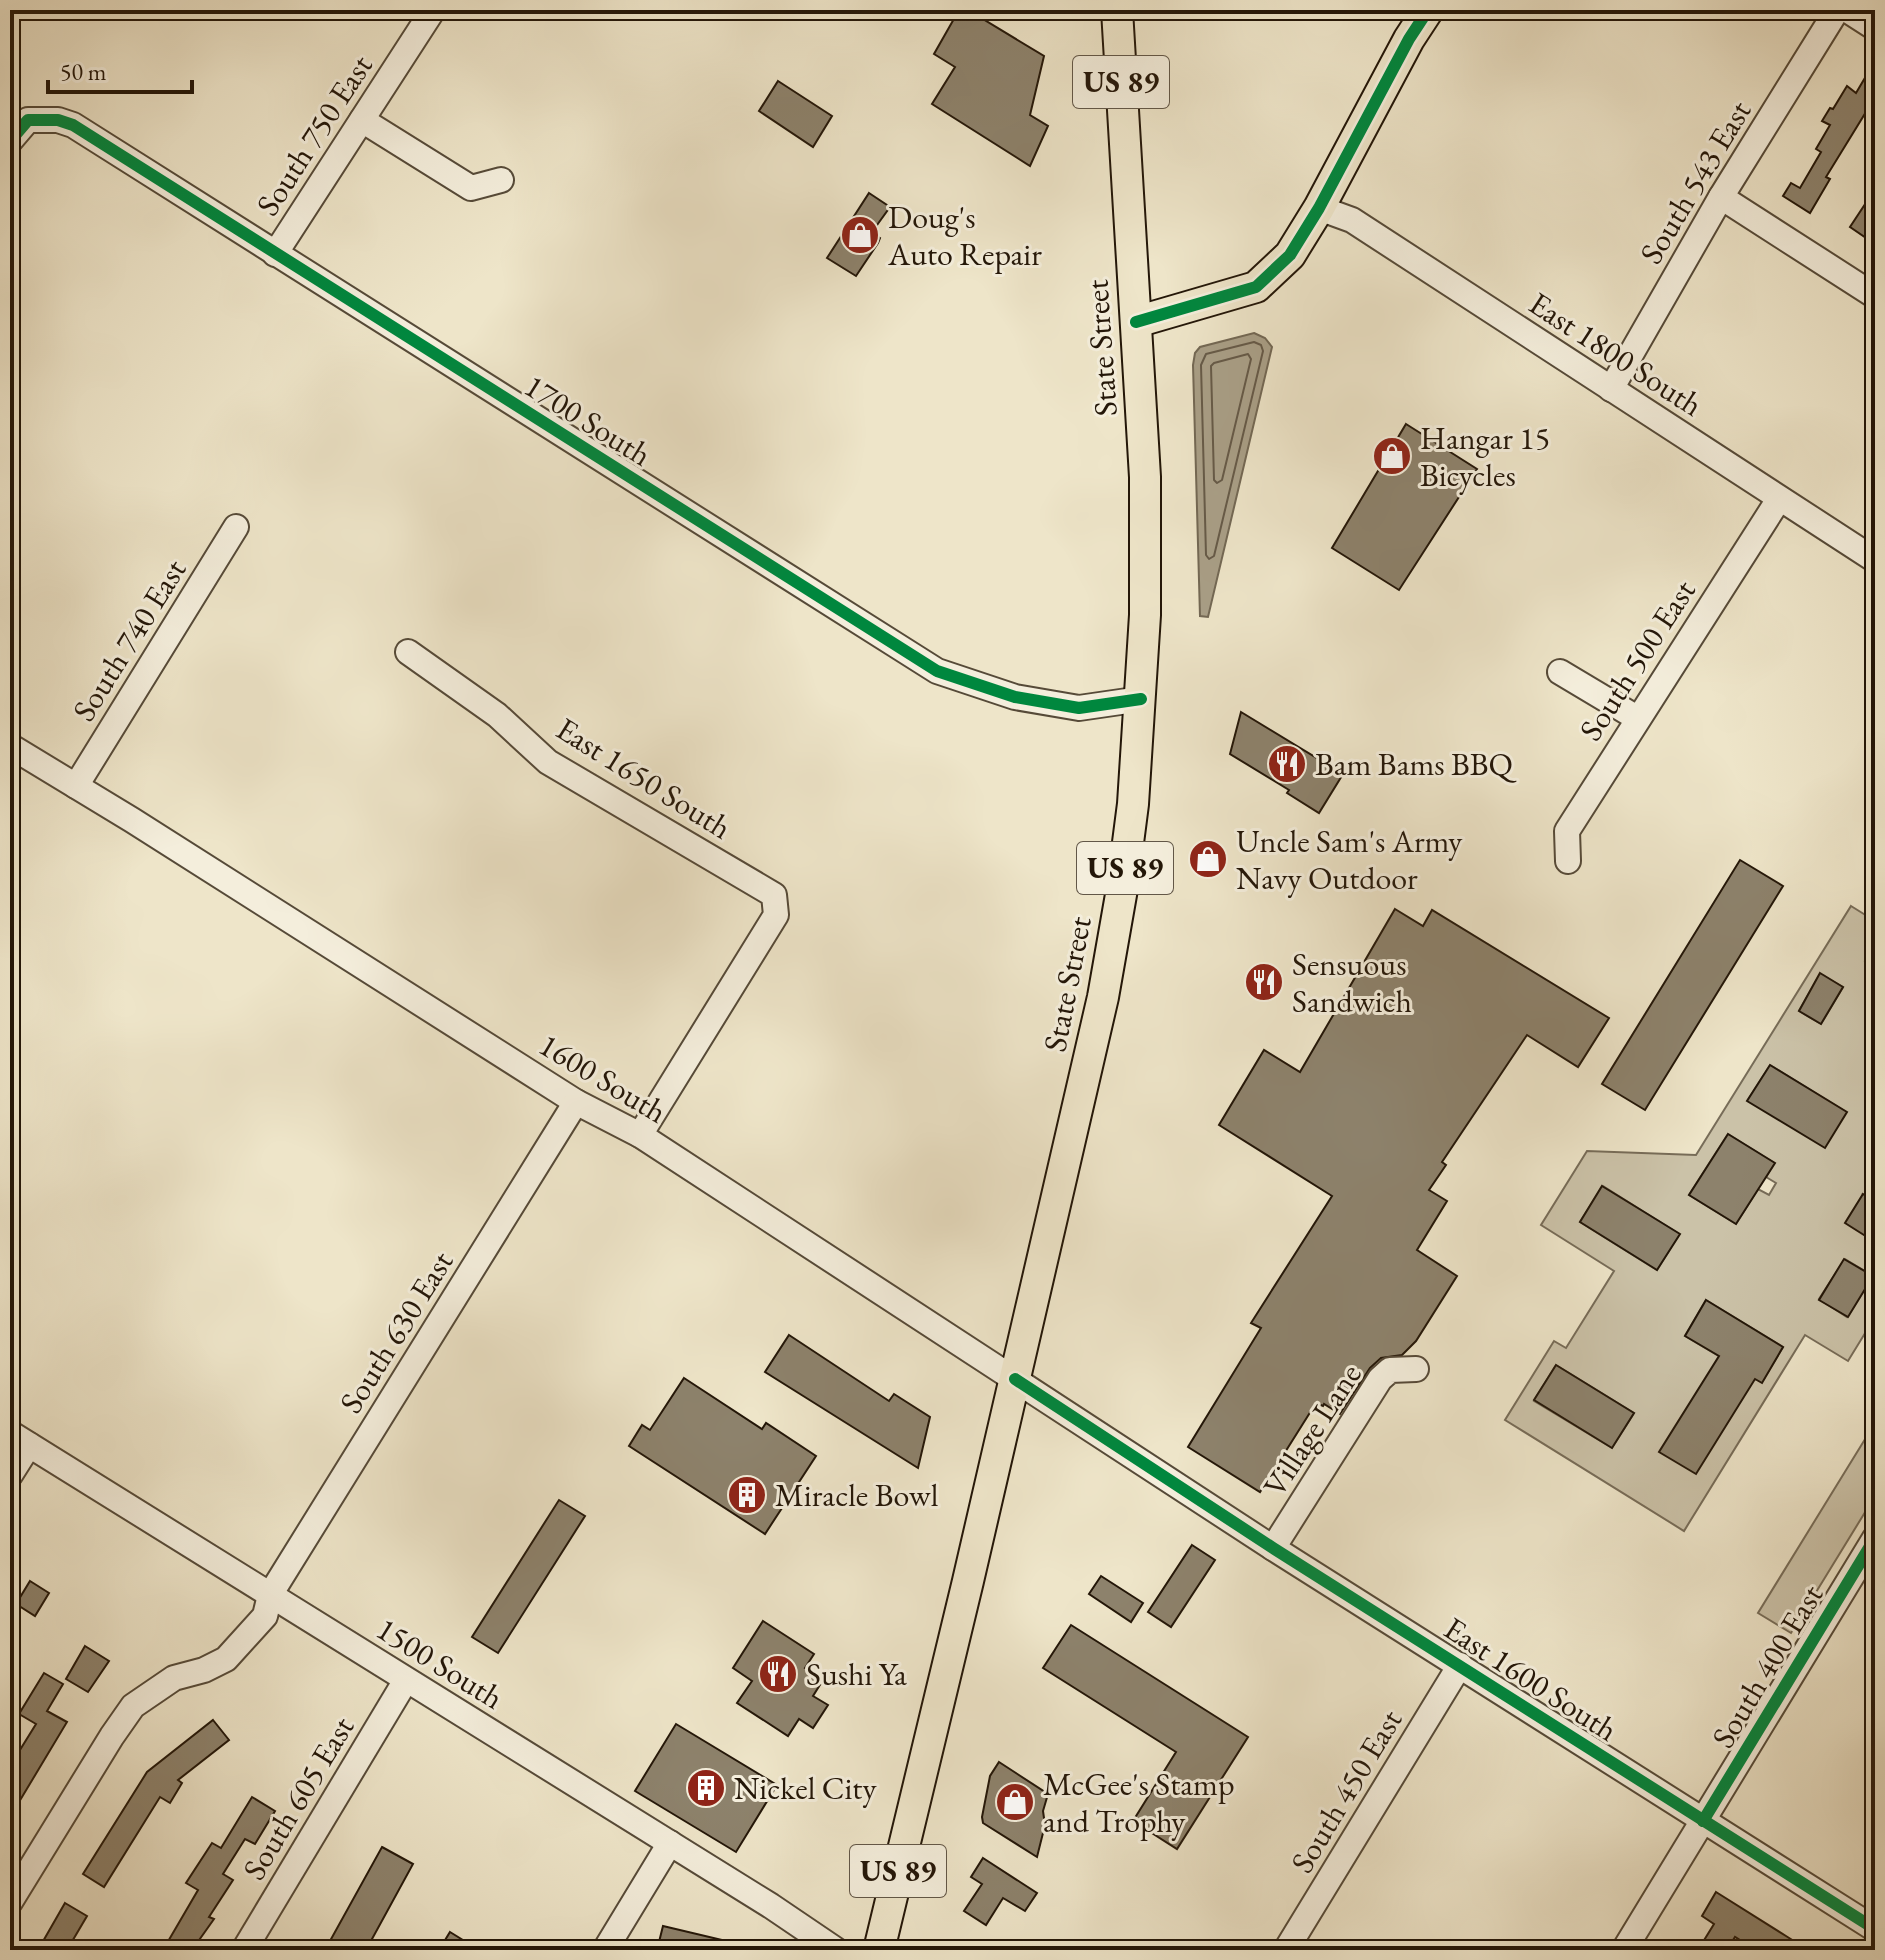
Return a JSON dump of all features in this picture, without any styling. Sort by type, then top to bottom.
[{"type":"main road","name":"State Street","points":[[879,1950],[1105,987],[1133,804],[1145,615],[1145,497],[1117,10]]},
{"type":"main road","points":[[1136,322],[1256,287],[1290,255],[1428,10]]},
{"type":"street","name":"South 750 East","points":[[275,254],[433,10]]},
{"type":"street","name":"South 543 East","points":[[1611,389],[1721,197],[1837,10]]},
{"type":"street","name":"1700 South","points":[[10,141],[28,120],[58,120],[73,125],[937,671],[1015,697],[1079,708],[1141,699]]},
{"type":"street","points":[[362,120],[471,188],[501,180]]},
{"type":"street","points":[[1721,197],[1875,296]]},
{"type":"street","name":"East 1800 South","points":[[1319,208],[1352,220],[1875,560]]},
{"type":"street","name":"South 500 East","points":[[1568,861],[1567,831],[1779,499]]},
{"type":"street","name":"South 740 East","points":[[76,786],[236,527]]},
{"type":"street","name":"East 1650 South","points":[[408,652],[497,715],[548,762],[774,895],[776,915],[640,1135]]},
{"type":"street","points":[[1560,672],[1637,718]]},
{"type":"street","name":"1600 South","points":[[10,746],[576,1102],[640,1135],[1158,1473]]},
{"type":"street","name":"South 630 East","points":[[10,1902],[133,1706],[174,1678],[204,1670],[226,1659],[265,1616],[270,1595],[576,1102]]},
{"type":"street","name":"Village Lane","points":[[1273,1548],[1380,1379],[1390,1370],[1416,1369]]},
{"type":"street","points":[[10,1475],[20,1439]]},
{"type":"street","name":"1500 South","points":[[20,1439],[670,1843],[836,1950]]},
{"type":"street","name":"East 1600 South","points":[[1158,1473],[1875,1929]]},
{"type":"street","name":"South 400 East","points":[[1624,1950],[1874,1542]]},
{"type":"street","name":"South 450 East","points":[[1286,1950],[1460,1665]]},
{"type":"street","name":"South 605 East","points":[[244,1950],[406,1680]]},
{"type":"street","points":[[605,1950],[670,1843]]},
{"type":"shaded area","points":[[1851,906],[1875,921],[1875,946],[1865,961],[1875,968],[1875,1202],[1863,1195],[1875,1242],[1875,1317],[1848,1361],[1805,1335],[1684,1531],[1505,1420],[1554,1341],[1566,1348],[1614,1271],[1541,1225],[1587,1151],[1696,1155]],"holes":[[[1820,974],[1843,987],[1821,1024],[1799,1011]],[[1770,1065],[1846,1112],[1748,1100]],[[1728,1134],[1774,1163],[1766,1177],[1776,1183],[1769,1195],[1758,1189],[1736,1224],[1689,1195]],[[1603,1186],[1679,1234],[1657,1270],[1580,1222]],[[1845,1259],[1873,1276],[1847,1317],[1819,1299]],[[1706,1300],[1783,1347],[1762,1382],[1685,1336]],[[1556,1365],[1634,1413],[1612,1448],[1534,1401]]]},
{"type":"shaded area","points":[[1875,1423],[1875,1496],[1791,1633],[1758,1613]]},
{"type":"water","points":[[1254,333],[1265,338],[1272,347],[1208,617],[1200,616],[1195,353],[1200,347]]},
{"type":"building","points":[[959,10],[968,10],[1044,56],[1030,115],[1048,126],[1030,166],[932,104],[955,67],[934,54]]},
{"type":"building","points":[[1875,61],[1875,104],[1869,114],[1866,112],[1826,177],[1830,179],[1810,213],[1783,196],[1791,183],[1800,188],[1821,152],[1816,149],[1830,125],[1822,121],[1830,108],[1833,109],[1847,86],[1856,93]]},
{"type":"building","points":[[778,81],[832,116],[813,147],[759,111]]},
{"type":"building","points":[[1875,189],[1875,244],[1850,227]]},
{"type":"building","name":"Doug's Auto Repair","points":[[869,193],[890,207],[872,232],[880,238],[878,243],[856,276],[827,258]]},
{"type":"building","points":[[1406,424],[1477,469],[1399,590],[1332,548]]},
{"type":"building","name":"Bam Bams BBQ","points":[[1241,712],[1343,774],[1319,813],[1287,793],[1289,790],[1230,754]]},
{"type":"building","points":[[1740,860],[1783,886],[1645,1110],[1602,1084]]},
{"type":"building","points":[[1395,909],[1423,926],[1432,910],[1609,1018],[1578,1067],[1527,1035],[1442,1162],[1446,1165],[1429,1190],[1447,1201],[1417,1250],[1457,1276],[1416,1341],[1402,1355],[1381,1358],[1370,1368],[1340,1414],[1324,1404],[1316,1403],[1260,1492],[1188,1447],[1261,1328],[1251,1323],[1332,1196],[1219,1125],[1264,1050],[1300,1072]]},
{"type":"building","points":[[1820,973],[1843,987],[1821,1024],[1799,1011]]},
{"type":"building","points":[[1770,1065],[1847,1112],[1825,1148],[1747,1101]]},
{"type":"building","points":[[1728,1134],[1775,1163],[1736,1224],[1689,1195]]},
{"type":"building","points":[[1602,1186],[1680,1234],[1657,1270],[1580,1222]]},
{"type":"building","points":[[1863,1194],[1875,1202],[1875,1242],[1845,1223]]},
{"type":"building","points":[[1844,1259],[1873,1276],[1848,1317],[1819,1300]]},
{"type":"building","points":[[1706,1300],[1783,1347],[1762,1383],[1755,1379],[1696,1474],[1659,1452],[1719,1356],[1685,1336]]},
{"type":"building","points":[[789,1335],[889,1401],[894,1394],[930,1417],[918,1468],[765,1372]]},
{"type":"building","points":[[1556,1365],[1634,1413],[1612,1448],[1534,1400]]},
{"type":"building","name":"Miracle Bowl","points":[[684,1378],[762,1429],[766,1423],[816,1456],[765,1534],[629,1446],[642,1425],[650,1430]]},
{"type":"building","points":[[559,1500],[585,1516],[498,1653],[472,1637]]},
{"type":"building","points":[[1192,1545],[1215,1560],[1171,1627],[1148,1612]]},
{"type":"building","points":[[1101,1576],[1143,1603],[1131,1622],[1089,1594]]},
{"type":"building","points":[[30,1581],[49,1593],[35,1616],[16,1604]]},
{"type":"building","name":"Sushi Ya","points":[[763,1621],[814,1654],[805,1668],[823,1680],[813,1696],[828,1705],[813,1728],[799,1719],[788,1736],[737,1703],[752,1681],[733,1668]]},
{"type":"building","points":[[1071,1625],[1248,1737],[1177,1849],[1133,1821],[1176,1752],[1043,1668]]},
{"type":"building","points":[[85,1646],[109,1661],[88,1692],[66,1679]]},
{"type":"building","points":[[44,1673],[63,1684],[47,1711],[67,1722],[10,1817],[10,1766],[36,1724],[19,1714]]},
{"type":"building","points":[[213,1720],[229,1740],[178,1780],[182,1783],[170,1803],[160,1797],[104,1887],[83,1874],[147,1772]]},
{"type":"building","name":"Nickel City","points":[[676,1724],[777,1785],[736,1852],[635,1791]]},
{"type":"building","name":"McGee's Stamp and Trophy","points":[[999,1762],[1048,1794],[1037,1857],[983,1823],[990,1776]]},
{"type":"building","points":[[252,1797],[275,1811],[255,1844],[245,1839],[223,1874],[233,1880],[209,1917],[214,1919],[192,1950],[163,1950],[198,1890],[186,1883],[212,1843],[221,1848]]},
{"type":"building","points":[[382,1847],[413,1864],[366,1950],[325,1950]]},
{"type":"building","points":[[983,1858],[1037,1893],[1025,1911],[1003,1898],[986,1925],[964,1911],[982,1884],[971,1877]]},
{"type":"building","points":[[1716,1892],[1808,1950],[1756,1950],[1735,1937],[1727,1950],[1698,1950],[1714,1924],[1702,1916]]},
{"type":"building","points":[[65,1903],[87,1916],[67,1950],[38,1950]]},
{"type":"building","points":[[663,1926],[739,1944],[739,1950],[657,1950]]},
{"type":"building","points":[[450,1932],[479,1950],[439,1950]]},
{"type":"cycle path","points":[[1136,322],[1256,287],[1290,255],[1428,10]]},
{"type":"cycle path","points":[[10,141],[28,120],[58,120],[73,125],[937,671],[1015,697],[1079,708],[1141,699]]},
{"type":"cycle path","points":[[1015,1379],[1273,1548],[1875,1929]]},
{"type":"cycle path","points":[[1703,1821],[1875,1538]]},
{"type":"place","name":"Doug's Auto Repair","points":[[860,235]]},
{"type":"place","name":"Hangar 15 Bicycles","points":[[1392,456]]},
{"type":"place","name":"Bam Bams BBQ","points":[[1287,764]]},
{"type":"place","name":"Uncle Sam's Army Navy Outdoor","points":[[1208,859]]},
{"type":"place","name":"Sensuous Sandwich","points":[[1264,982]]},
{"type":"place","name":"Miracle Bowl","points":[[747,1495]]},
{"type":"place","name":"Sushi Ya","points":[[778,1674]]},
{"type":"place","name":"Nickel City","points":[[706,1788]]},
{"type":"place","name":"McGee's Stamp and Trophy","points":[[1015,1802]]}]
